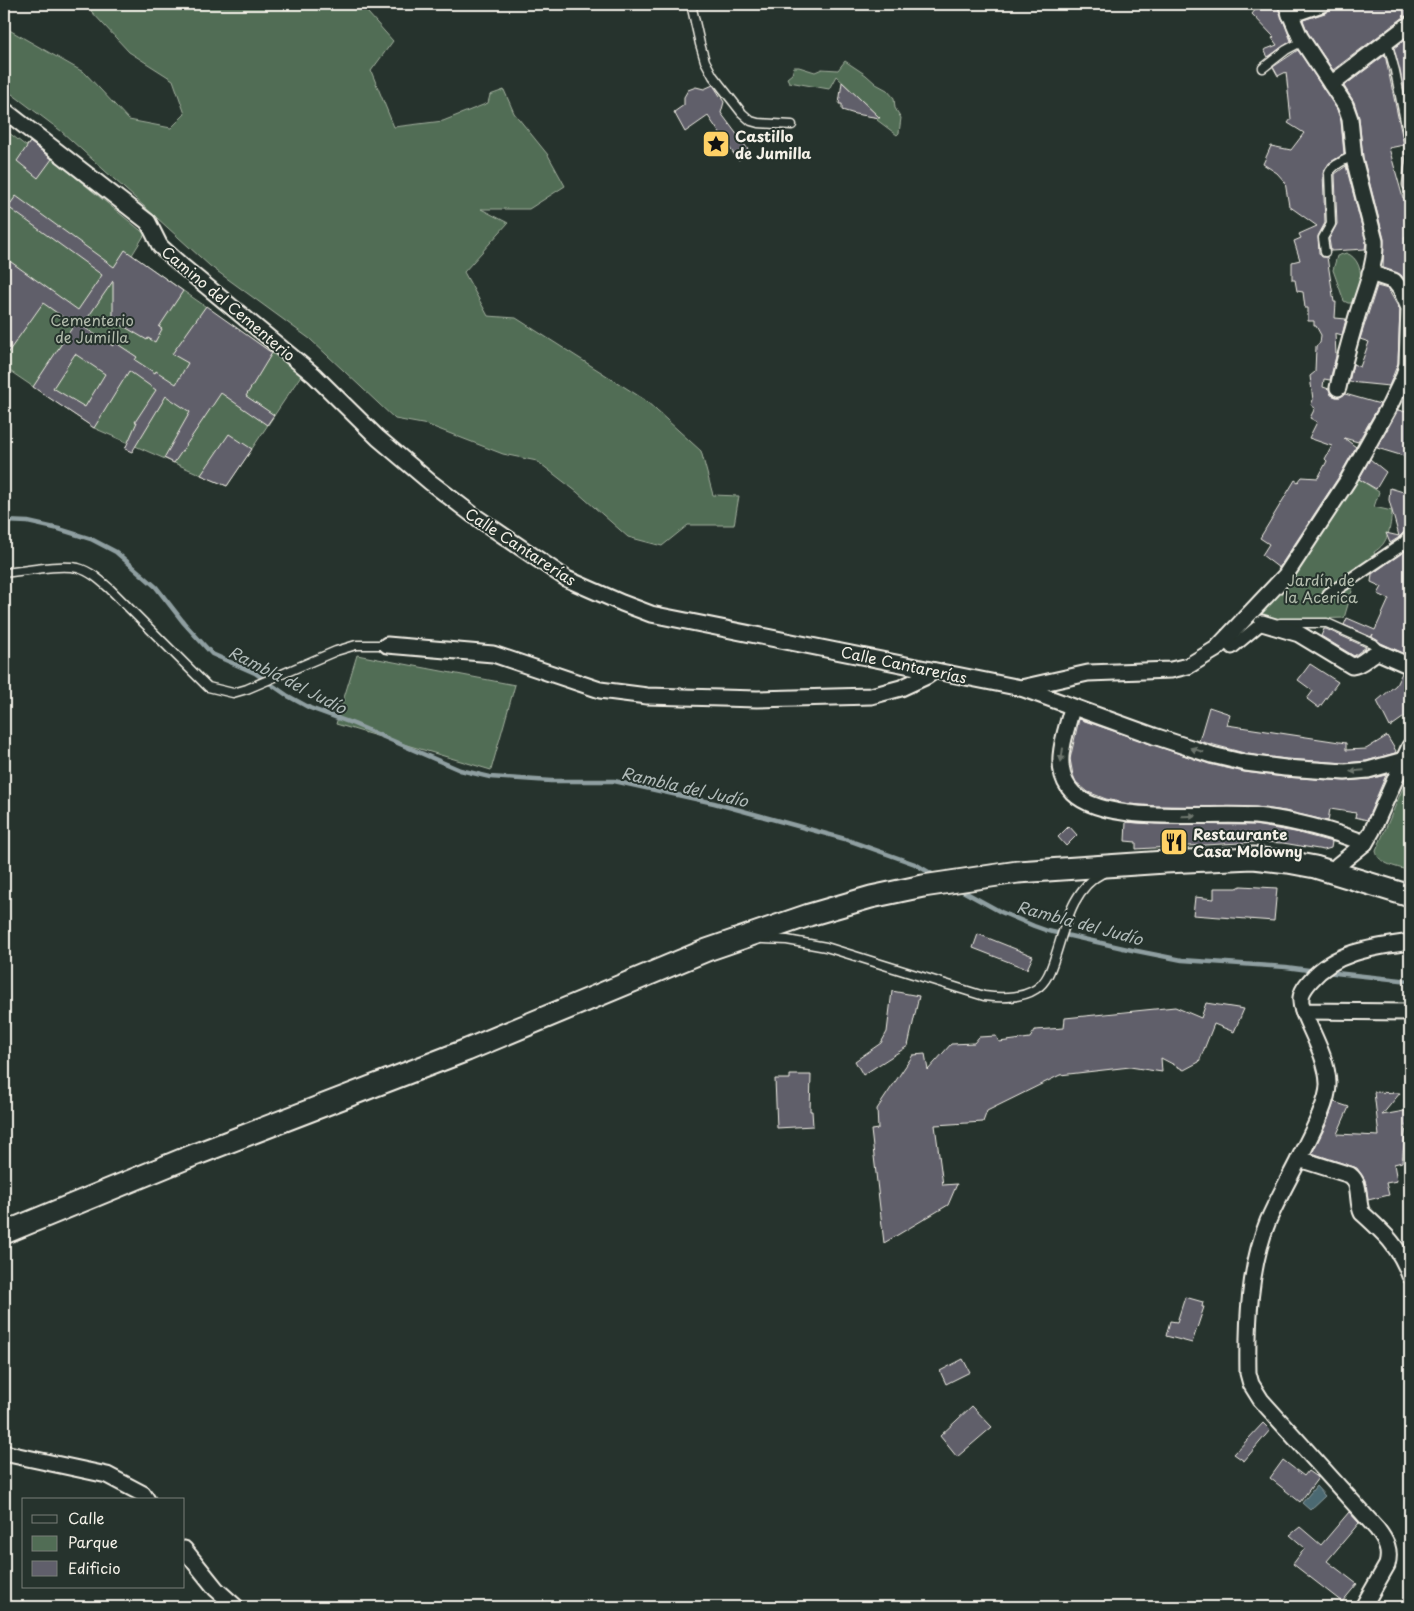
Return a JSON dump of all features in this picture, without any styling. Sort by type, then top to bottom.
[{"type":"main road","points":[[4,1233],[184,1158],[458,1053],[697,954],[809,915],[871,897],[923,886],[1060,868],[1253,858],[1288,862],[1334,872],[1410,896]]},
{"type":"street","points":[[1322,4],[1288,9],[1303,41],[1348,112],[1354,155],[1375,241],[1375,252],[1370,273],[1349,340],[1338,388]]},
{"type":"street","points":[[1331,84],[1410,24]]},
{"type":"street","name":"Camino del Cementerio","points":[[4,110],[148,222],[160,246],[314,375],[403,460],[430,482]]},
{"type":"street","points":[[1021,688],[1088,673],[1171,670],[1188,666],[1216,649],[1285,576],[1340,491],[1400,386],[1406,370],[1409,353],[1409,314],[1406,300],[1394,281],[1370,273]]},
{"type":"street","name":"Calle Cantarerías","points":[[430,482],[473,515],[568,579],[651,614],[1021,688],[1072,708],[1212,755],[1264,766],[1354,772],[1407,761]]},
{"type":"street","points":[[1329,594],[1402,544],[1410,536]]},
{"type":"street","points":[[1224,640],[1232,648],[1262,623],[1299,634],[1352,666],[1361,664],[1372,654],[1378,652],[1410,666]]},
{"type":"street","points":[[387,645],[493,654],[600,690],[647,696],[757,699],[871,696],[901,688],[927,676],[934,670]]},
{"type":"street","points":[[1072,708],[1060,757],[1060,766],[1065,781],[1075,796],[1081,800],[1115,810],[1151,816],[1238,815],[1272,818],[1332,830],[1365,843]]},
{"type":"street","points":[[1334,872],[1338,865],[1365,843],[1407,761],[1410,746]]},
{"type":"street","points":[[1363,1607],[1388,1565],[1389,1549],[1377,1529],[1261,1400],[1251,1384],[1248,1373],[1250,1305],[1255,1262],[1268,1221],[1299,1159],[1323,1104],[1328,1085],[1324,1061],[1300,1000],[1302,989],[1318,973],[1344,956],[1369,948],[1410,942]]},
{"type":"street","points":[[1303,1011],[1410,1012]]},
{"type":"street","points":[[1299,1159],[1350,1175],[1354,1178],[1358,1186],[1362,1213],[1398,1248],[1405,1260],[1410,1276]]},
{"type":"street","points":[[4,1453],[106,1475],[143,1494],[146,1498]]},
{"type":"street","points":[[185,1550],[216,1589],[236,1607]]},
{"type":"lane","points":[[691,4],[700,44],[713,76],[742,113],[758,124],[792,125]]},
{"type":"lane","points":[[1262,68],[1286,50],[1303,41]]},
{"type":"lane","points":[[1385,43],[1389,49],[1395,71],[1409,141],[1410,160],[1407,184]]},
{"type":"lane","points":[[1325,252],[1323,238],[1331,224],[1329,173],[1334,166],[1354,155]]},
{"type":"lane","points":[[4,573],[64,567],[79,568],[87,572],[110,589],[208,688],[233,693],[247,689],[336,651],[356,645],[387,645]]},
{"type":"lane","points":[[1262,623],[1327,623],[1374,644],[1384,654]]},
{"type":"lane","points":[[738,939],[770,939],[810,943],[968,992],[999,998],[1025,994],[1038,988],[1046,980],[1070,912],[1080,893],[1092,878],[1121,865]]},
{"type":"green space","points":[[93,4],[360,4],[393,41],[371,71],[394,127],[443,121],[488,103],[490,95],[504,90],[514,113],[548,155],[565,186],[529,209],[481,209],[508,223],[464,272],[488,316],[516,318],[645,400],[701,451],[713,495],[739,496],[734,525],[688,525],[662,546],[628,537],[577,492],[537,461],[503,454],[428,425],[395,419],[310,339],[210,266],[61,131],[4,88],[4,27],[85,73],[129,120],[171,128],[185,114],[173,80],[129,52],[91,11]]},
{"type":"green space","points":[[845,61],[887,90],[894,98],[895,108],[901,118],[897,135],[877,120],[879,117],[836,76],[829,89],[789,82],[787,78],[792,74],[794,67],[815,72],[822,69],[838,70]]},
{"type":"green space","name":"Cementerio de Jumilla","points":[[4,129],[26,146],[31,141],[145,234],[132,255],[302,374],[227,486],[94,428],[4,367]]},
{"type":"green space","points":[[1346,253],[1354,258],[1361,274],[1361,286],[1354,303],[1344,301],[1333,270],[1337,256]]},
{"type":"green space","name":"Jardín de la Acerica","points":[[1356,477],[1379,492],[1374,507],[1392,511],[1386,540],[1374,552],[1375,556],[1357,574],[1344,618],[1275,620],[1261,615],[1279,593]]},
{"type":"green space","points":[[357,655],[515,685],[491,770],[336,724]]},
{"type":"green space","points":[[1408,776],[1410,776],[1410,871],[1385,862],[1378,856],[1376,851]]},
{"type":"water","points":[[1316,1486],[1325,1496],[1310,1510],[1302,1503]]},
{"type":"building","points":[[1267,4],[1277,4],[1291,41],[1268,57],[1264,50],[1277,45],[1272,38],[1274,37],[1252,14],[1256,9]]},
{"type":"building","points":[[1331,4],[1404,4],[1410,8],[1410,15],[1404,17],[1333,70],[1308,33],[1303,20],[1325,13],[1329,10]]},
{"type":"building","points":[[1410,36],[1410,119],[1394,48]]},
{"type":"building","points":[[1298,50],[1337,109],[1341,121],[1344,154],[1329,163],[1323,173],[1325,223],[1318,236],[1319,253],[1322,257],[1327,257],[1334,302],[1336,302],[1335,318],[1346,319],[1342,335],[1335,333],[1336,356],[1330,380],[1324,379],[1323,387],[1329,389],[1331,395],[1336,397],[1345,394],[1380,404],[1358,442],[1344,438],[1356,447],[1340,475],[1279,568],[1262,555],[1269,544],[1260,538],[1295,480],[1298,482],[1302,477],[1318,478],[1332,446],[1309,438],[1317,422],[1310,418],[1315,408],[1311,405],[1313,400],[1310,376],[1315,372],[1316,346],[1320,343],[1321,335],[1316,326],[1314,326],[1314,321],[1308,321],[1308,308],[1305,308],[1303,292],[1297,291],[1295,280],[1292,280],[1292,262],[1300,260],[1294,241],[1301,238],[1299,234],[1317,226],[1289,206],[1285,182],[1277,173],[1263,164],[1271,146],[1291,150],[1304,133],[1288,123],[1291,119],[1286,72],[1278,76],[1273,67]]},
{"type":"building","points":[[1385,55],[1404,145],[1389,148],[1403,198],[1410,197],[1410,235],[1404,237],[1410,261],[1410,288],[1401,275],[1383,268],[1384,239],[1363,157],[1359,118],[1354,102],[1344,86]]},
{"type":"building","points":[[842,82],[880,118],[842,110],[842,104],[839,104]]},
{"type":"building","points":[[713,85],[724,102],[721,113],[750,152],[738,160],[708,116],[685,132],[674,112],[684,105],[684,97],[688,90],[696,87],[704,89]]},
{"type":"building","points":[[30,142],[52,159],[38,178],[17,161]]},
{"type":"building","points":[[1346,166],[1366,242],[1365,249],[1331,251],[1329,239],[1337,224],[1335,174]]},
{"type":"building","points":[[16,196],[114,267],[125,250],[183,291],[159,327],[162,329],[155,342],[148,338],[147,340],[113,320],[113,281],[82,326],[113,346],[113,341],[137,357],[135,360],[155,373],[156,371],[176,384],[188,363],[172,354],[206,306],[272,353],[246,396],[274,415],[267,425],[221,393],[174,463],[164,458],[190,412],[166,396],[132,452],[125,449],[137,422],[135,422],[156,390],[129,371],[94,428],[33,387],[74,325],[43,303],[4,358],[4,257],[78,310],[102,275],[8,207]],"holes":[[[75,354],[105,374],[85,407],[53,388]]]},
{"type":"building","points":[[1377,286],[1388,289],[1400,310],[1398,363],[1389,386],[1349,382],[1353,364],[1360,367],[1369,342],[1360,339]]},
{"type":"building","points":[[1398,410],[1410,413],[1410,458],[1377,448]]},
{"type":"building","points":[[229,434],[252,449],[227,486],[201,475]]},
{"type":"building","points":[[1370,459],[1386,472],[1376,489],[1359,479]]},
{"type":"building","points":[[1390,488],[1410,494],[1410,529],[1390,543],[1386,533],[1399,536],[1389,500]]},
{"type":"building","points":[[1410,547],[1410,656],[1381,643],[1372,637],[1373,634],[1371,637],[1344,625],[1347,618],[1375,630],[1389,599],[1378,594],[1382,587],[1371,582],[1372,574]]},
{"type":"building","points":[[1324,629],[1366,647],[1354,656],[1321,636]]},
{"type":"building","points":[[1310,664],[1338,682],[1319,708],[1307,699],[1313,691],[1298,680]]},
{"type":"building","points":[[1402,673],[1410,675],[1410,713],[1390,727],[1377,701],[1396,685]]},
{"type":"building","points":[[1209,707],[1230,714],[1227,725],[1346,743],[1346,750],[1366,749],[1387,736],[1396,751],[1395,753],[1366,761],[1345,763],[1248,754],[1199,741]]},
{"type":"building","points":[[1079,719],[1209,764],[1244,772],[1345,781],[1386,775],[1367,820],[1355,817],[1356,813],[1330,809],[1328,821],[1285,811],[1256,807],[1129,804],[1106,799],[1088,792],[1076,782],[1070,759]]},
{"type":"building","points":[[1126,822],[1254,825],[1295,832],[1332,842],[1331,848],[1324,850],[1283,843],[1257,842],[1136,849],[1136,842],[1125,841]]},
{"type":"building","points":[[1069,826],[1077,835],[1066,846],[1058,837]]},
{"type":"building","points":[[1241,886],[1277,888],[1274,921],[1193,915],[1195,897],[1214,899],[1214,888],[1237,888]]},
{"type":"building","points":[[978,934],[1033,956],[1027,969],[973,948]]},
{"type":"building","points":[[892,991],[919,996],[908,1046],[863,1075],[855,1061],[881,1043],[887,1032]]},
{"type":"building","points":[[1206,1003],[1244,1009],[1234,1032],[1214,1024],[1199,1062],[1184,1070],[1161,1058],[1162,1072],[1130,1067],[1060,1075],[987,1111],[983,1122],[935,1125],[943,1185],[957,1184],[948,1205],[884,1243],[871,1130],[878,1129],[877,1109],[913,1055],[925,1054],[928,1070],[951,1044],[974,1043],[979,1037],[996,1036],[999,1042],[1030,1038],[1035,1030],[1064,1028],[1065,1018],[1175,1007],[1201,1018]]},
{"type":"building","points":[[790,1075],[811,1075],[810,1111],[812,1111],[813,1126],[777,1128],[775,1079],[790,1079]]},
{"type":"building","points":[[1374,1092],[1400,1093],[1382,1115],[1410,1110],[1410,1120],[1406,1126],[1402,1162],[1394,1164],[1397,1181],[1386,1183],[1389,1195],[1368,1200],[1365,1180],[1357,1168],[1312,1153],[1326,1125],[1334,1102],[1349,1107],[1337,1134],[1379,1136]]},
{"type":"building","points":[[1185,1297],[1203,1302],[1202,1307],[1204,1307],[1192,1343],[1166,1336],[1170,1321],[1177,1322]]},
{"type":"building","points":[[963,1359],[970,1372],[946,1384],[940,1371]]},
{"type":"building","points":[[972,1406],[992,1427],[957,1457],[940,1436]]},
{"type":"building","points":[[1263,1423],[1270,1430],[1244,1461],[1234,1454]]},
{"type":"building","points":[[1283,1460],[1304,1476],[1308,1471],[1318,1478],[1300,1502],[1270,1478]]},
{"type":"building","points":[[1349,1512],[1359,1523],[1327,1561],[1357,1584],[1342,1602],[1293,1564],[1305,1548],[1290,1535],[1300,1527],[1321,1545]]},
{"type":"waterway","name":"Rambla del Judío","points":[[4,521],[28,522],[59,529],[91,539],[116,552],[156,587],[184,623],[212,654],[255,673],[288,696],[310,708],[354,724],[460,770],[490,777],[551,781],[614,781],[714,803],[845,839],[915,864],[937,877]]},
{"type":"waterway","name":"Rambla del Judío","points":[[959,889],[1001,912],[1048,931],[1182,960],[1286,967],[1316,971]]},
{"type":"waterway","name":"Rambla del Judío","points":[[1326,972],[1410,981]]},
{"type":"place","name":"Castillo de Jumilla","points":[[716,144]]},
{"type":"place","name":"Restaurante Casa Molowny","points":[[1174,842]]}]
